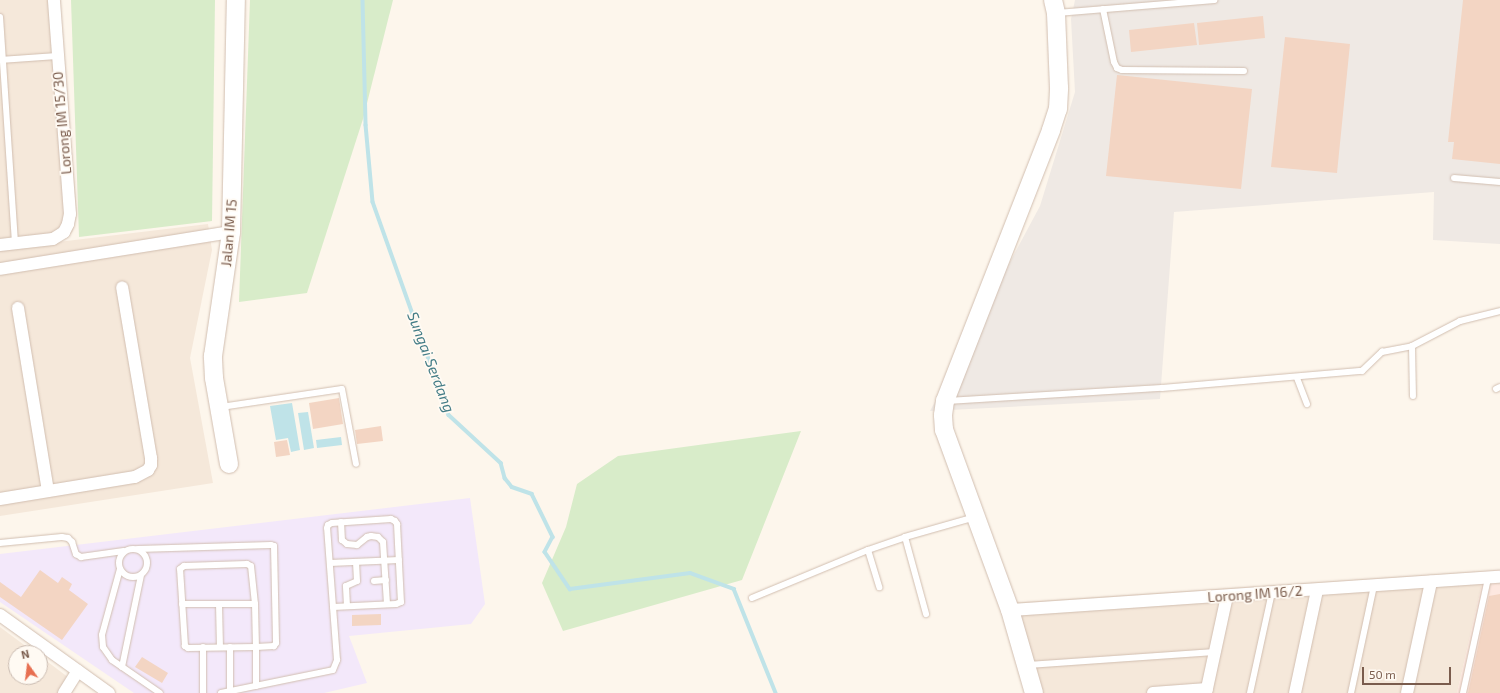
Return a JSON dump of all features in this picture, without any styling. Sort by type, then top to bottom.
[{"type":"street","name":"Lorong IM 15/30","points":[[15,243],[53,239],[64,232],[68,224],[70,214],[54,0]]},
{"type":"street","name":"Jalan IM 15","points":[[229,464],[219,407],[213,356],[231,232],[236,0]]},
{"type":"street","points":[[1034,693],[1010,610],[944,430],[943,415],[945,401],[1058,109],[1059,88],[1054,6]]},
{"type":"street","points":[[0,269],[231,232]]},
{"type":"street","points":[[0,245],[15,243]]},
{"type":"street","points":[[0,499],[135,477],[148,470],[151,464],[122,287]]},
{"type":"street","points":[[18,308],[48,492]]},
{"type":"street","name":"Lorong IM 16/2","points":[[1010,610],[1500,577]]},
{"type":"street","points":[[1407,693],[1431,582]]},
{"type":"street","points":[[1295,693],[1317,590]]},
{"type":"street","points":[[1153,693],[1206,691],[1227,596]]},
{"type":"street","points":[[0,615],[109,693]]},
{"type":"street","points":[[64,693],[78,671]]},
{"type":"lane","points":[[1054,6],[1103,9],[1214,0]]},
{"type":"lane","points":[[1103,9],[1114,62],[1117,68],[1122,70],[1244,71]]},
{"type":"lane","points":[[0,17],[1,60],[15,243]]},
{"type":"lane","points":[[1,60],[57,56]]},
{"type":"lane","points":[[1454,178],[1500,182]]},
{"type":"lane","points":[[945,401],[1162,388],[1296,378],[1362,371],[1382,352],[1412,346],[1460,321],[1500,311]]},
{"type":"lane","points":[[1412,346],[1413,396]]},
{"type":"lane","points":[[1296,378],[1307,404]]},
{"type":"lane","points":[[219,407],[342,389],[356,464]]},
{"type":"lane","points":[[752,598],[868,550],[905,537],[976,517]]},
{"type":"lane","points":[[221,693],[333,670],[337,660],[327,528],[330,524],[341,522],[391,519],[395,521],[397,524],[401,599],[398,603],[333,607]]},
{"type":"lane","points":[[341,522],[342,540],[347,544],[357,545],[367,537],[371,536],[381,540],[384,545],[388,604]]},
{"type":"lane","points":[[0,543],[62,537],[68,538],[72,542],[76,554],[81,557],[129,549],[272,545],[274,547],[276,645],[256,647],[188,648],[184,643],[181,567],[247,564],[253,569],[255,604],[256,647],[256,686]]},
{"type":"lane","points":[[905,537],[926,614]]},
{"type":"lane","points":[[122,667],[141,575],[146,568],[147,559],[142,551],[138,549]]},
{"type":"lane","points":[[868,550],[879,587]]},
{"type":"lane","points":[[124,551],[120,557],[120,569],[102,635],[103,647],[109,658],[160,693]]},
{"type":"lane","points":[[330,563],[399,560]]},
{"type":"lane","points":[[347,606],[346,586],[357,581],[356,562]]},
{"type":"lane","points":[[120,569],[127,576],[137,577],[141,575]]},
{"type":"lane","points":[[1462,693],[1488,578]]},
{"type":"lane","points":[[374,581],[386,580]]},
{"type":"lane","points":[[1351,693],[1374,586]]},
{"type":"lane","points":[[1250,693],[1272,592]]},
{"type":"lane","points":[[182,604],[255,604]]},
{"type":"lane","points":[[219,604],[220,647]]},
{"type":"lane","points":[[203,647],[203,693]]},
{"type":"lane","points":[[230,647],[230,691]]},
{"type":"lane","points":[[1026,665],[1215,652]]},
{"type":"shaded area","points":[[0,0],[60,0],[77,215],[73,231],[68,237],[58,242],[208,224],[212,250],[190,358],[213,483],[0,516]]},
{"type":"shaded area","points":[[1075,0],[1500,0],[1500,244],[1433,240],[1434,192],[1174,212],[1160,399],[930,411],[1040,206],[1075,92],[1071,19]]},
{"type":"shaded area","points":[[470,498],[485,604],[471,624],[349,636],[367,683],[324,693],[134,693],[0,602],[0,554]]},
{"type":"shaded area","points":[[1500,570],[1500,693],[1457,693],[1485,571]]},
{"type":"shaded area","points":[[1485,571],[1457,693],[1032,693],[1010,603]]},
{"type":"shaded area","points":[[0,627],[24,645],[8,645],[8,685],[48,685],[48,662],[77,684],[72,693],[0,693]]},
{"type":"green space","points":[[71,0],[215,0],[212,221],[79,237]]},
{"type":"green space","points":[[250,0],[393,0],[363,119],[307,293],[239,302]]},
{"type":"green space","points":[[801,431],[742,580],[563,631],[542,583],[566,527],[577,484],[618,456]]},
{"type":"water","points":[[292,403],[300,450],[291,452],[288,438],[276,440],[270,406]]},
{"type":"water","points":[[308,412],[314,448],[304,450],[298,413]]},
{"type":"water","points":[[341,437],[342,445],[317,448],[316,440]]},
{"type":"building","points":[[1463,0],[1500,0],[1500,164],[1452,159],[1454,142],[1448,142]]},
{"type":"building","points":[[1263,16],[1265,38],[1199,45],[1197,23]]},
{"type":"building","points":[[1194,23],[1197,45],[1131,52],[1129,30]]},
{"type":"building","points":[[1285,37],[1350,44],[1337,173],[1271,167]]},
{"type":"building","points":[[1117,75],[1252,89],[1241,189],[1106,176]]},
{"type":"building","points":[[339,398],[343,424],[313,429],[309,403]]},
{"type":"building","points":[[381,426],[383,441],[357,444],[355,430]]},
{"type":"building","points":[[287,440],[290,455],[276,457],[274,442]]},
{"type":"building","points":[[40,570],[58,583],[62,577],[72,584],[69,590],[88,604],[62,640],[0,597],[0,582],[21,597]]},
{"type":"building","points":[[1500,594],[1500,693],[1468,693],[1489,596]]},
{"type":"building","points":[[381,614],[381,625],[352,626],[352,615]]},
{"type":"building","points":[[142,657],[168,673],[162,683],[135,667]]},
{"type":"waterway","name":"Sungai Serdang","points":[[363,0],[366,125],[373,202],[449,415],[501,463],[505,478],[512,487],[532,494],[553,537],[545,552],[570,589],[690,573],[734,589],[776,693]]}]
